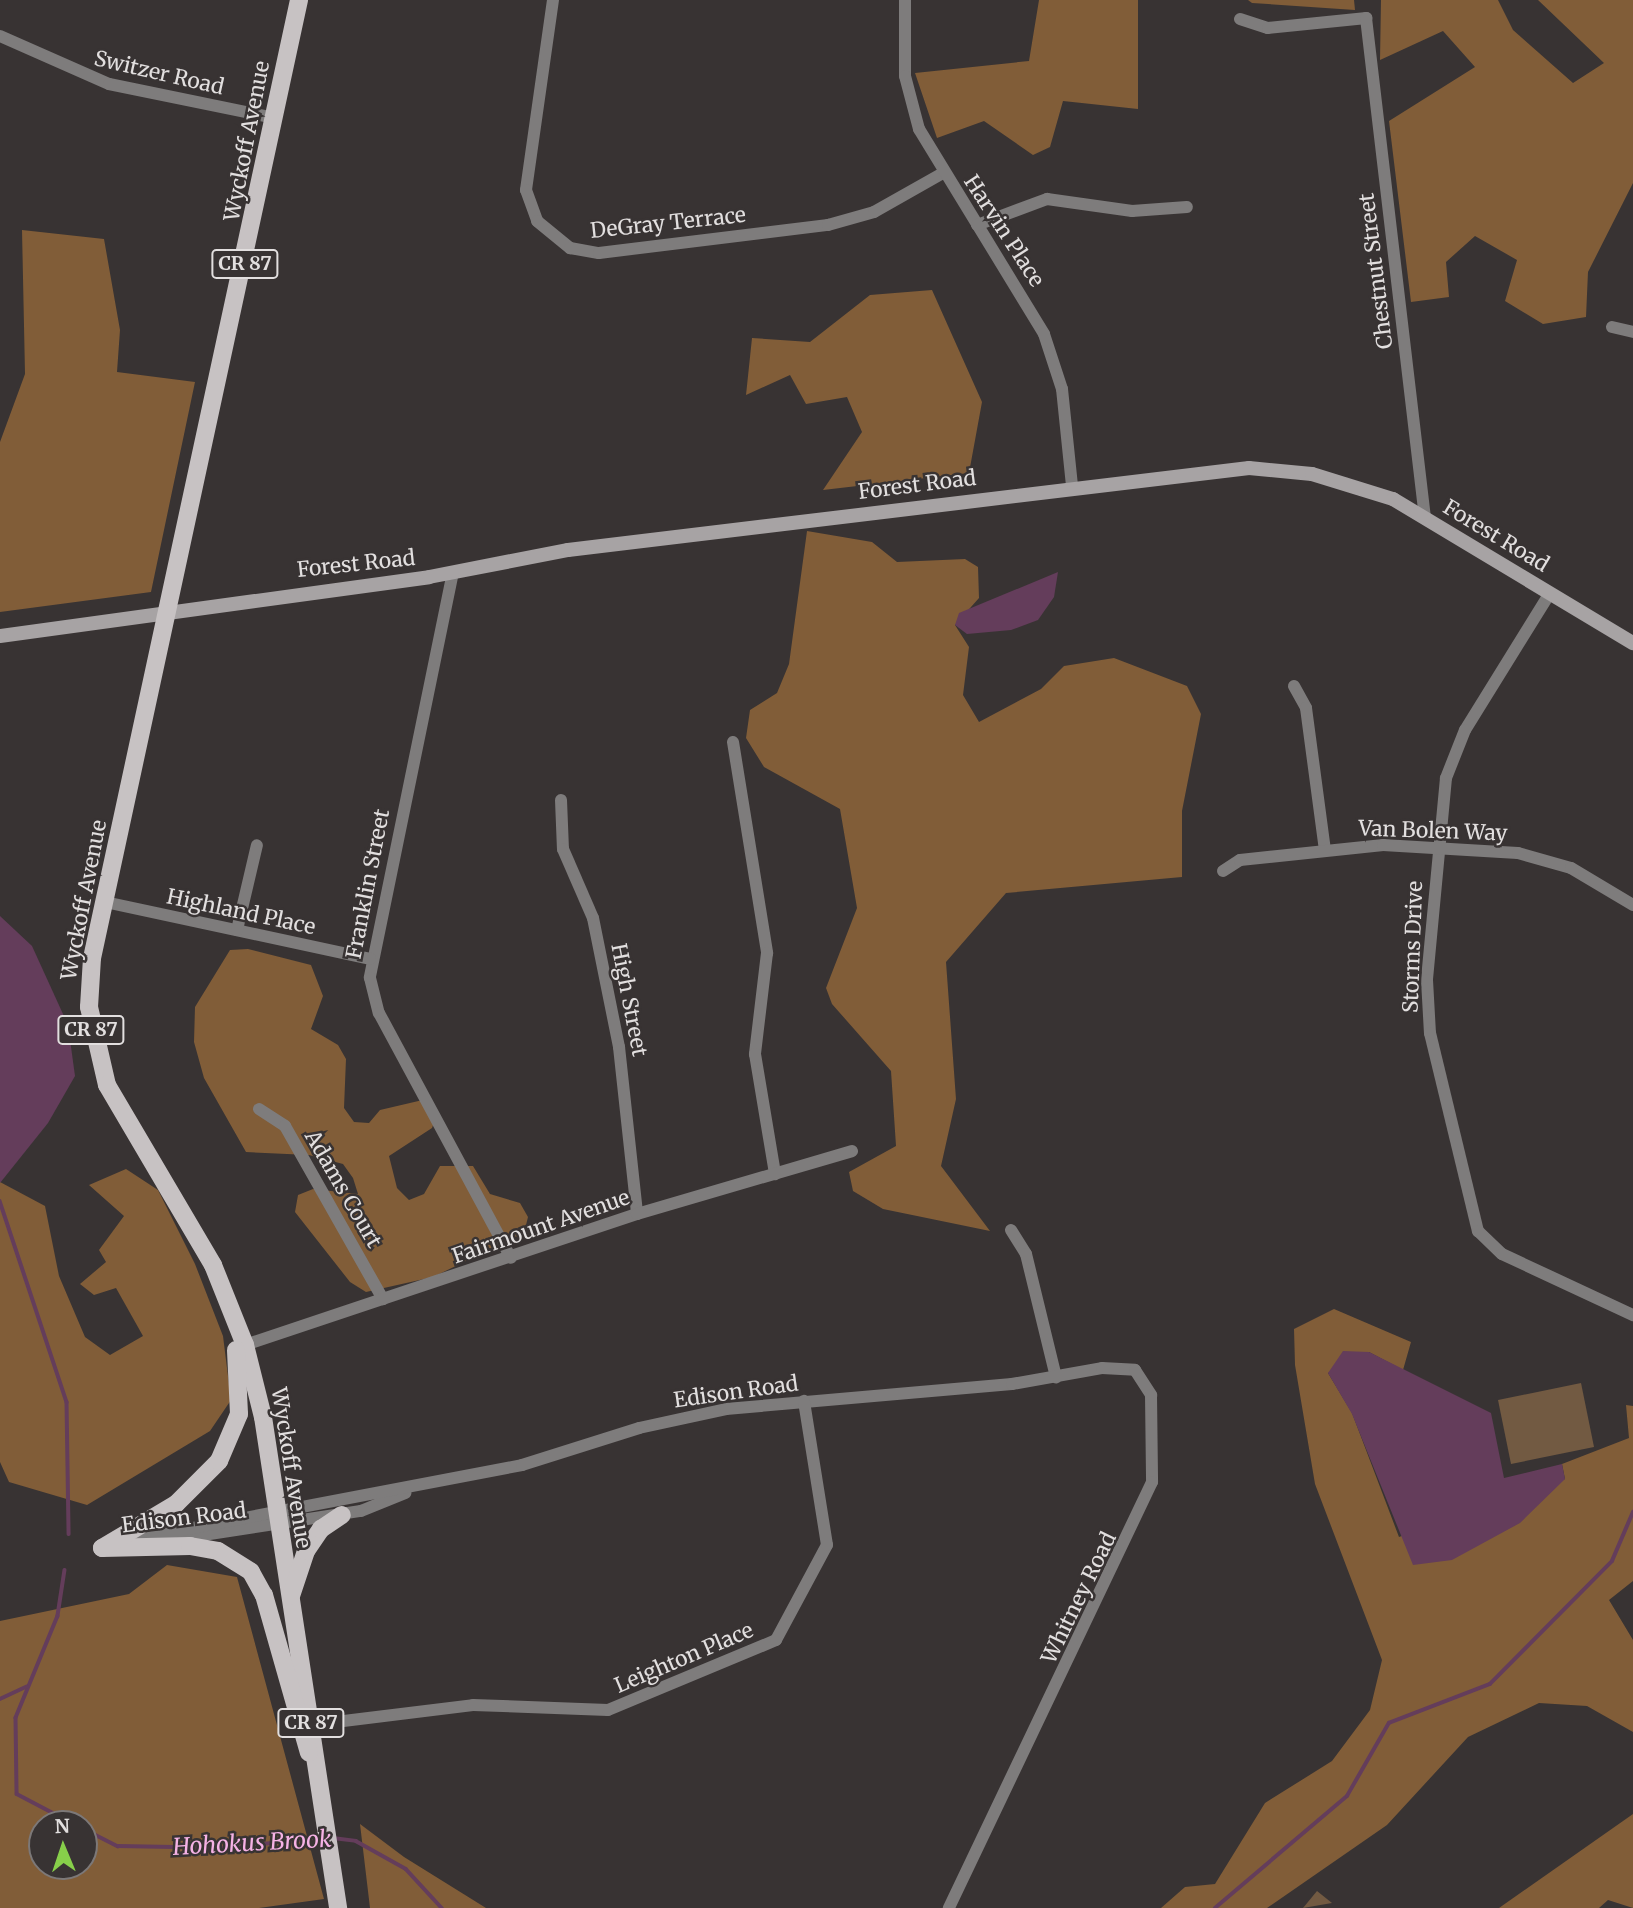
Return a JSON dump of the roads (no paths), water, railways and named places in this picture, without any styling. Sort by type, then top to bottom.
[{"type":"main road","name":"Wyckoff Avenue","points":[[299,0],[89,980],[98,1059],[131,1131],[195,1232],[231,1308],[245,1345],[312,1725],[329,1828],[338,1908]]},
{"type":"main road","name":"Forest Road","points":[[0,636],[167,610],[453,572],[568,550],[1072,486],[1217,470],[1281,470],[1373,491],[1425,518],[1633,643]]},
{"type":"main road","points":[[102,1548],[184,1498],[229,1444],[240,1391],[231,1308]]},
{"type":"main road","points":[[290,1600],[306,1551],[321,1529],[342,1515]]},
{"type":"main road","points":[[102,1548],[190,1546],[218,1551],[251,1572],[264,1595],[297,1725],[320,1778]]},
{"type":"street","name":"DeGray Terrace","points":[[553,0],[526,190],[537,221],[570,248],[599,253],[840,222],[887,206],[943,173]]},
{"type":"street","name":"Harvin Place","points":[[905,0],[903,48],[911,103],[943,173],[1031,308],[1055,361],[1072,486]]},
{"type":"street","name":"Chestnut Street","points":[[1240,19],[1268,28],[1366,18],[1425,518]]},
{"type":"street","name":"Switzer Road","points":[[0,36],[109,84],[275,118]]},
{"type":"street","points":[[977,225],[1047,200],[1132,211],[1187,207]]},
{"type":"street","points":[[1612,327],[1633,332]]},
{"type":"street","name":"Franklin Street","points":[[453,572],[370,959],[379,1013],[511,1258]]},
{"type":"street","name":"Storms Drive","points":[[1550,593],[1454,755],[1437,848],[1427,1006],[1471,1219],[1502,1254],[1633,1315]]},
{"type":"street","points":[[1294,685],[1306,708],[1325,850]]},
{"type":"street","points":[[733,741],[768,962],[755,1054],[775,1174]]},
{"type":"street","name":"High Street","points":[[561,800],[563,849],[593,918],[619,1047],[637,1214]]},
{"type":"street","points":[[237,930],[257,845]]},
{"type":"street","name":"Van Bolen Way","points":[[1223,871],[1240,860],[1325,850],[1437,848],[1556,861],[1633,905]]},
{"type":"street","name":"Highland Place","points":[[105,902],[370,959]]},
{"type":"street","name":"Adams Court","points":[[259,1109],[285,1126],[383,1299]]},
{"type":"street","name":"Fairmount Avenue","points":[[245,1345],[637,1214],[852,1151]]},
{"type":"street","points":[[1011,1230],[1026,1254],[1056,1377]]},
{"type":"street","name":"Whitney Road","points":[[949,1908],[1152,1482],[1155,1434],[1145,1377],[1123,1367],[1056,1377]]},
{"type":"street","name":"Edison Road","points":[[102,1548],[276,1517],[522,1465],[670,1420],[804,1401],[1056,1377]]},
{"type":"street","name":"Leighton Place","points":[[312,1725],[473,1705],[608,1710],[776,1640],[827,1545],[804,1401]]},
{"type":"street","name":"Edison Road","points":[[276,1517],[342,1515],[428,1484]]},
{"type":"waterway","name":"Hohokus Brook","points":[[0,1201],[67,1402],[69,1534]]},
{"type":"waterway","name":"Hohokus Brook","points":[[1215,1908],[1347,1796],[1389,1723],[1490,1684],[1612,1561],[1633,1512]]},
{"type":"waterway","name":"Hohokus Brook","points":[[47,1810],[17,1794],[16,1718],[58,1616],[65,1570]]},
{"type":"waterway","points":[[0,1699],[26,1687]]},
{"type":"waterway","name":"Hohokus Brook","points":[[98,1836],[118,1846],[230,1848],[322,1837]]},
{"type":"waterway","name":"Hohokus Brook","points":[[333,1838],[356,1841],[406,1869],[442,1908]]}]
